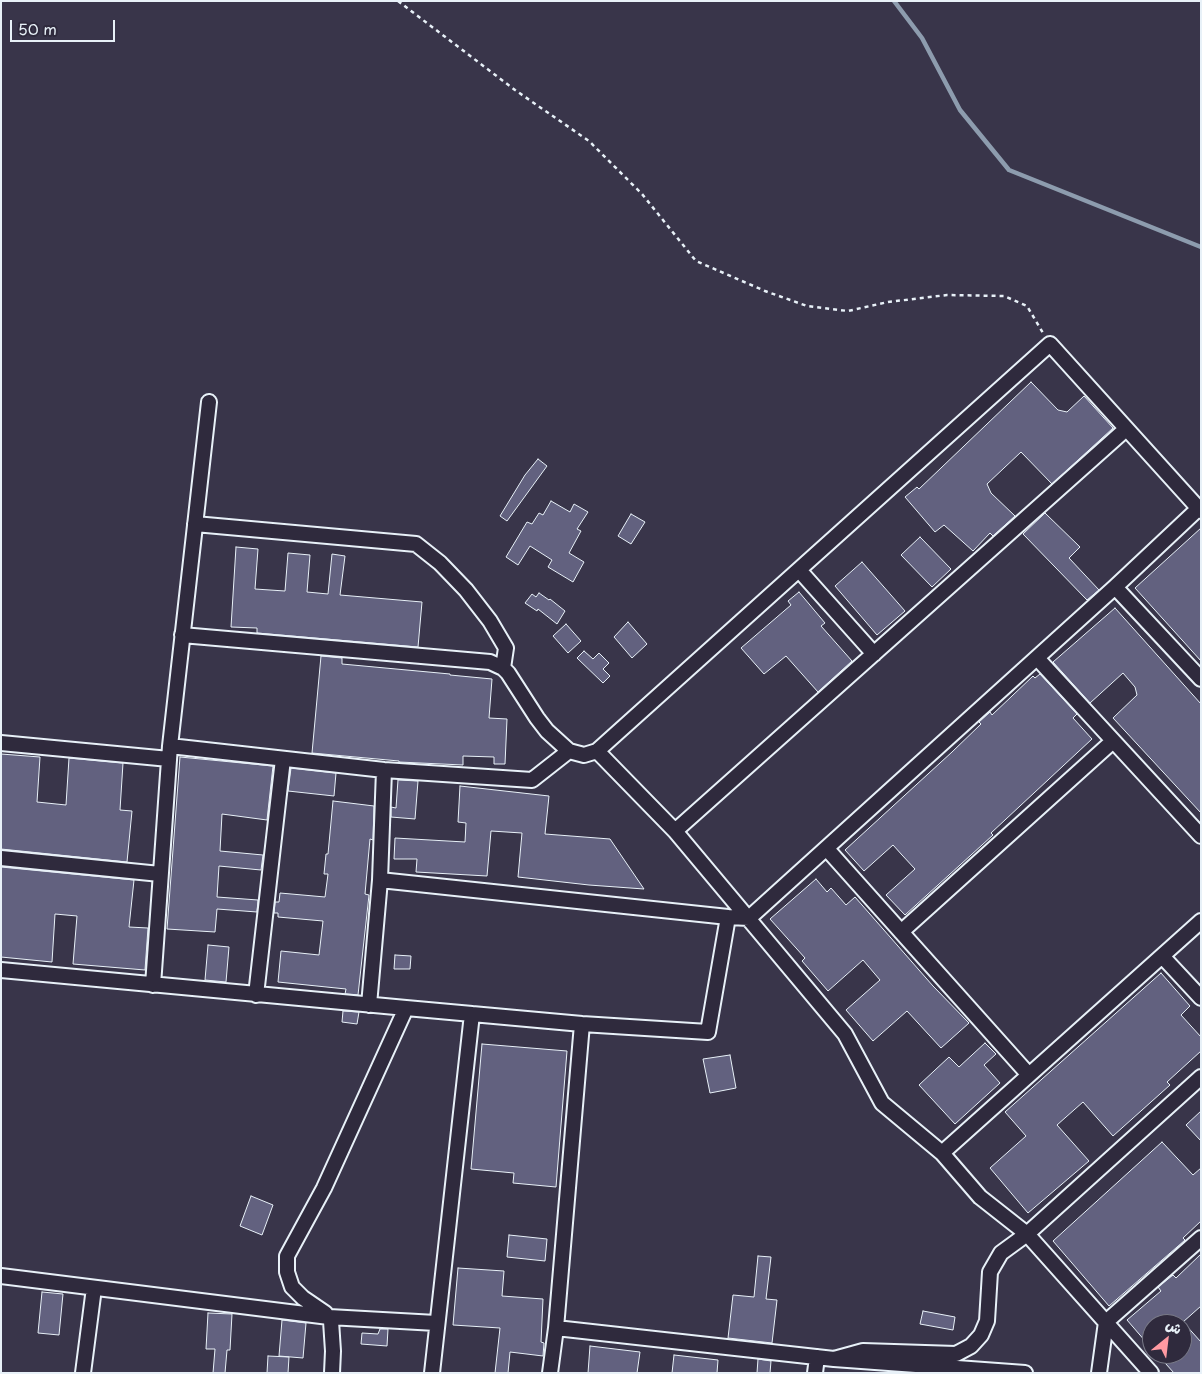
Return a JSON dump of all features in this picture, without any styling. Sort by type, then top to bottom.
[{"type":"street","points":[[182,635],[490,662],[503,668],[508,673],[537,718],[547,731],[568,751],[584,755],[597,751],[1050,344],[1200,509],[749,918],[380,880]]},
{"type":"street","points":[[152,985],[169,753],[209,402]]},
{"type":"street","points":[[675,831],[1126,429]]},
{"type":"street","points":[[195,524],[416,544],[440,563],[466,590],[490,621],[506,648],[503,668]]},
{"type":"street","points":[[799,570],[874,654]]},
{"type":"street","points":[[1115,587],[1201,679]]},
{"type":"street","points":[[1037,658],[1201,836]]},
{"type":"street","points":[[902,932],[1113,741]]},
{"type":"street","points":[[1,743],[283,758],[384,770],[532,780],[568,751]]},
{"type":"street","points":[[597,751],[675,831],[845,1034],[882,1102],[942,1153],[980,1197],[1027,1234],[1151,1373]]},
{"type":"street","points":[[256,995],[283,758]]},
{"type":"street","points":[[368,1005],[380,880],[384,770]]},
{"type":"street","points":[[827,849],[1029,1075]]},
{"type":"street","points":[[1,858],[160,874]]},
{"type":"street","points":[[1,970],[582,1024],[708,1032],[728,917]]},
{"type":"street","points":[[942,1153],[1201,921]]},
{"type":"street","points":[[1162,956],[1201,998]]},
{"type":"street","points":[[332,1373],[332,1326],[329,1317],[303,1298],[292,1286],[287,1272],[287,1256],[318,1200],[406,1008]]},
{"type":"street","points":[[432,1373],[436,1323],[472,1014]]},
{"type":"street","points":[[550,1373],[556,1328],[582,1024]]},
{"type":"street","points":[[834,1359],[862,1351],[956,1354],[971,1346],[981,1335],[987,1321],[990,1272],[1001,1253],[1027,1234],[1201,1077]]},
{"type":"street","points":[[1099,1373],[1106,1322],[1201,1238]]},
{"type":"street","points":[[1,1276],[329,1317],[436,1323]]},
{"type":"street","points":[[83,1373],[94,1288]]},
{"type":"street","points":[[556,1328],[834,1359],[1025,1373]]},
{"type":"street","points":[[815,1373],[817,1357]]},
{"type":"path","points":[[398,1],[515,90],[589,141],[642,194],[696,262],[765,291],[807,306],[848,311],[888,302],[947,295],[1004,296],[1028,306],[1050,344]]},
{"type":"building","points":[[1031,382],[1058,410],[1067,412],[1084,396],[1113,428],[1052,484],[1021,452],[987,484],[991,493],[1015,516],[993,536],[990,533],[973,551],[944,525],[935,532],[905,497],[917,487],[919,489]]},
{"type":"building","points":[[538,459],[547,466],[507,521],[500,516],[525,475]]},
{"type":"building","points":[[551,501],[570,512],[574,504],[588,512],[577,529],[581,531],[569,553],[584,562],[573,582],[548,567],[552,560],[530,546],[518,565],[506,557],[527,522],[532,524],[539,513],[543,515]]},
{"type":"building","points":[[1045,513],[1080,547],[1069,558],[1099,590],[1087,600],[1023,534]]},
{"type":"building","points":[[631,514],[645,522],[631,544],[618,536]]},
{"type":"building","points":[[1201,528],[1201,661],[1135,588]]},
{"type":"building","points":[[920,537],[951,569],[932,587],[901,555]]},
{"type":"building","points":[[236,547],[258,549],[255,589],[285,591],[288,553],[310,555],[307,592],[328,594],[332,554],[345,556],[340,595],[422,602],[418,647],[257,633],[257,628],[231,627]]},
{"type":"building","points":[[862,562],[905,611],[877,635],[835,586]]},
{"type":"building","points":[[799,592],[825,623],[821,626],[852,661],[818,692],[786,656],[764,674],[741,648],[791,605],[788,601]]},
{"type":"building","points":[[539,593],[565,611],[557,624],[538,609],[537,611],[525,603],[532,594],[536,597]]},
{"type":"building","points":[[1115,608],[1201,704],[1201,813],[1113,718],[1137,695],[1135,687],[1123,673],[1090,703],[1053,662]]},
{"type":"building","points":[[628,622],[647,644],[632,658],[614,637]]},
{"type":"building","points":[[566,624],[581,641],[568,653],[553,636]]},
{"type":"building","points":[[584,651],[593,659],[599,653],[609,663],[603,669],[610,676],[603,683],[577,658]]},
{"type":"building","points":[[321,656],[342,658],[342,664],[492,679],[489,718],[507,719],[505,764],[494,764],[494,757],[463,756],[463,765],[399,762],[312,753]]},
{"type":"building","points":[[1040,674],[1077,714],[1073,718],[1092,739],[991,833],[993,835],[905,915],[886,895],[915,869],[893,845],[864,871],[845,850],[952,752],[981,724],[979,722],[990,712],[992,715],[1033,676],[1035,678]]},
{"type":"building","points":[[1,754],[40,757],[37,802],[66,805],[69,758],[123,763],[120,810],[132,811],[127,862],[1,849]]},
{"type":"building","points":[[180,757],[273,766],[267,820],[222,814],[220,851],[263,855],[261,870],[219,866],[217,897],[258,900],[257,912],[217,909],[215,932],[167,929]]},
{"type":"building","points":[[291,768],[336,773],[334,796],[288,791]]},
{"type":"building","points":[[398,780],[418,781],[415,819],[391,817],[391,807],[396,808]]},
{"type":"building","points":[[460,786],[549,796],[545,834],[610,839],[644,889],[518,877],[522,833],[491,831],[487,876],[416,872],[417,859],[394,859],[395,838],[465,842],[466,823],[458,822]]},
{"type":"building","points":[[333,801],[374,806],[373,840],[370,839],[365,894],[369,895],[358,995],[345,994],[346,989],[278,982],[281,951],[319,955],[323,921],[278,917],[278,913],[274,913],[275,902],[279,902],[280,893],[325,897],[328,874],[324,874],[326,854],[328,854]]},
{"type":"building","points":[[1,867],[134,880],[129,927],[148,928],[145,970],[73,964],[77,916],[55,914],[52,962],[1,957]]},
{"type":"building","points":[[816,879],[827,892],[831,888],[846,905],[855,897],[933,986],[969,1023],[941,1048],[907,1011],[873,1041],[846,1010],[880,980],[863,960],[828,991],[802,961],[805,958],[770,919]]},
{"type":"building","points":[[208,945],[229,947],[226,982],[205,980]]},
{"type":"building","points":[[395,955],[411,956],[410,969],[394,969]]},
{"type":"building","points":[[1161,973],[1190,1006],[1181,1015],[1201,1037],[1201,1051],[1167,1082],[1170,1085],[1113,1136],[1083,1102],[1057,1125],[1089,1161],[1028,1213],[990,1168],[1026,1136],[1005,1112]]},
{"type":"building","points":[[343,1011],[359,1012],[357,1024],[342,1022]]},
{"type":"building","points":[[985,1043],[996,1054],[984,1065],[1000,1083],[955,1124],[919,1085],[949,1057],[959,1067]]},
{"type":"building","points":[[482,1044],[567,1051],[556,1187],[513,1183],[514,1173],[471,1169]]},
{"type":"building","points":[[730,1055],[736,1088],[710,1093],[703,1059]]},
{"type":"building","points":[[1201,1111],[1201,1141],[1186,1125]]},
{"type":"building","points":[[1162,1142],[1193,1175],[1201,1168],[1201,1221],[1183,1238],[1185,1240],[1109,1306],[1053,1241]]},
{"type":"building","points":[[251,1196],[273,1205],[262,1235],[240,1226]]},
{"type":"building","points":[[509,1235],[547,1239],[545,1261],[507,1257]]},
{"type":"building","points":[[1201,1254],[1201,1306],[1192,1314],[1142,1314],[1142,1337],[1127,1320],[1161,1291],[1158,1287],[1173,1275],[1176,1278]]},
{"type":"building","points":[[758,1256],[771,1257],[766,1299],[777,1300],[772,1343],[728,1338],[733,1295],[754,1297]]},
{"type":"building","points":[[458,1268],[504,1271],[502,1296],[543,1299],[541,1342],[544,1343],[543,1356],[510,1352],[508,1373],[495,1373],[500,1328],[453,1325]]},
{"type":"building","points":[[42,1292],[63,1294],[59,1335],[38,1333]]},
{"type":"building","points":[[923,1311],[955,1317],[953,1330],[920,1324]]},
{"type":"building","points":[[208,1313],[232,1314],[230,1350],[227,1350],[225,1373],[213,1373],[215,1349],[206,1349]]},
{"type":"building","points":[[282,1320],[306,1323],[303,1358],[279,1356]]},
{"type":"building","points":[[380,1329],[388,1329],[387,1346],[361,1344],[362,1333],[378,1334]]},
{"type":"building","points":[[1192,1332],[1201,1342],[1201,1373],[1174,1373],[1166,1364],[1192,1364]]},
{"type":"building","points":[[590,1346],[640,1352],[637,1373],[588,1373]]},
{"type":"building","points":[[674,1355],[718,1360],[717,1373],[672,1373]]},
{"type":"building","points":[[268,1356],[289,1357],[288,1373],[267,1373]]},
{"type":"building","points":[[758,1359],[771,1361],[770,1373],[757,1373]]},
{"type":"waterway","points":[[894,1],[922,38],[960,110],[1009,170],[1201,247]]}]
